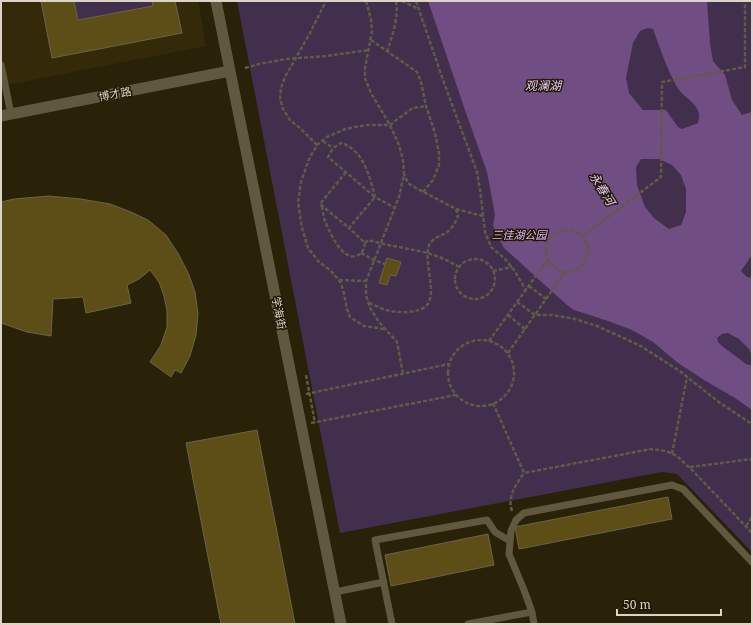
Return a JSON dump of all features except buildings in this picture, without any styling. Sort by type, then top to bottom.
[{"type":"street","name":"学海街","points":[[216,1],[341,624]]},
{"type":"street","name":"博才路","points":[[6,115],[230,71]]},
{"type":"lane","points":[[1,65],[6,115]]},
{"type":"lane","points":[[534,624],[532,612],[509,554],[510,531],[516,520],[524,513],[672,485],[682,489],[752,562]]},
{"type":"lane","points":[[392,624],[375,540],[487,520],[495,532],[510,541]]},
{"type":"lane","points":[[335,592],[384,582]]},
{"type":"lane","points":[[468,624],[532,612]]},
{"type":"path","points":[[317,145],[290,120],[283,109],[280,99],[281,88],[285,77],[326,1]]},
{"type":"path","points":[[366,1],[372,31],[365,68],[366,78],[371,93],[390,125],[399,145],[403,160],[404,174],[399,197],[366,281],[366,295],[373,313],[384,329],[397,342],[403,374]]},
{"type":"path","points":[[386,52],[392,35],[396,16],[396,1]]},
{"type":"path","points":[[402,1],[419,9]]},
{"type":"path","points":[[416,1],[477,172],[485,232],[491,247],[512,267],[526,290]]},
{"type":"path","points":[[583,236],[661,177],[662,82],[745,67],[745,1]]},
{"type":"path","points":[[371,40],[386,52],[417,72],[421,82],[439,153],[438,165],[433,180],[423,192]]},
{"type":"path","points":[[245,68],[274,61],[368,50]]},
{"type":"path","points":[[384,329],[364,326],[350,318],[346,310],[343,289],[339,280],[330,270],[319,262],[308,248],[302,228],[298,202],[300,182],[309,159],[317,145],[327,137],[345,129],[366,125],[390,125],[403,114],[414,108],[426,106]]},
{"type":"path","points":[[323,141],[333,148]]},
{"type":"path","points":[[375,197],[368,172],[358,155],[348,145],[341,143],[333,148],[328,157],[375,197],[395,208]]},
{"type":"path","points":[[346,172],[320,204],[322,205],[325,221],[343,253],[350,257],[357,256],[363,251],[365,242]]},
{"type":"path","points":[[404,174],[408,183],[423,192],[456,209],[483,216]]},
{"type":"path","points":[[349,228],[375,197]]},
{"type":"path","points":[[322,205],[365,242]]},
{"type":"path","points":[[368,303],[387,310],[404,312],[416,311],[426,307],[430,301],[431,290],[428,271],[428,253],[430,243],[437,236],[448,232],[455,224],[458,215],[456,209]]},
{"type":"path","points":[[558,231],[576,231],[586,239],[589,252],[588,258],[579,268],[565,272],[558,270],[552,266],[548,259],[546,252],[549,239],[558,231]]},
{"type":"path","points":[[365,242],[368,240],[428,253],[459,267]]},
{"type":"path","points":[[361,253],[385,264]]},
{"type":"path","points":[[489,341],[548,259]]},
{"type":"path","points":[[470,260],[477,260],[489,265],[493,271],[494,277],[494,283],[489,293],[478,299],[472,299],[462,294],[455,284],[456,272],[459,267],[470,260]]},
{"type":"path","points":[[493,271],[512,267]]},
{"type":"path","points":[[508,353],[565,272]]},
{"type":"path","points":[[339,280],[366,281]]},
{"type":"path","points":[[528,286],[546,299]]},
{"type":"path","points":[[517,302],[535,315],[552,315],[575,319],[597,326],[639,345],[687,377],[720,403],[752,424]]},
{"type":"path","points":[[508,315],[525,329]]},
{"type":"path","points":[[477,340],[489,341],[502,347],[508,353],[512,360],[514,376],[512,384],[503,397],[493,404],[480,406],[471,404],[456,395],[448,378],[448,369],[454,353],[460,347],[468,342],[477,340]]},
{"type":"path","points":[[295,396],[449,364]]},
{"type":"path","points":[[306,375],[316,428]]},
{"type":"path","points":[[672,454],[687,377]]},
{"type":"path","points":[[302,425],[456,395]]},
{"type":"path","points":[[493,404],[524,473]]},
{"type":"path","points":[[516,520],[510,505],[512,490],[524,473],[651,449],[666,451],[677,456],[752,533]]},
{"type":"path","points":[[689,467],[752,459]]},
{"type":"path","points":[[746,526],[752,517]]},
{"type":"shaded area","points":[[1,1],[198,1],[206,46],[1,86]]},
{"type":"green space","points":[[74,1],[152,1],[153,6],[78,20]]},
{"type":"green space","name":"三佳湖公园","points":[[237,1],[752,1],[752,552],[677,474],[662,472],[340,533]]},
{"type":"water","name":"观澜湖","points":[[428,1],[707,1],[713,61],[725,75],[732,100],[742,115],[751,112],[752,105],[752,255],[741,271],[747,277],[752,278],[752,356],[749,349],[739,339],[728,333],[722,334],[717,338],[718,342],[722,346],[746,364],[752,364],[752,410],[678,363],[653,342],[632,330],[574,310],[504,248],[493,225],[495,215],[487,172]],"holes":[[[647,28],[653,29],[666,64],[679,90],[696,106],[699,116],[698,123],[682,129],[678,127],[666,110],[643,110],[629,93],[626,78],[633,43],[640,31]],[[641,159],[659,159],[672,165],[681,175],[686,189],[686,212],[681,225],[669,229],[654,218],[645,207],[637,185],[636,167]]]},
{"type":"water label","name":"永春河","points":[[602,189]]}]
